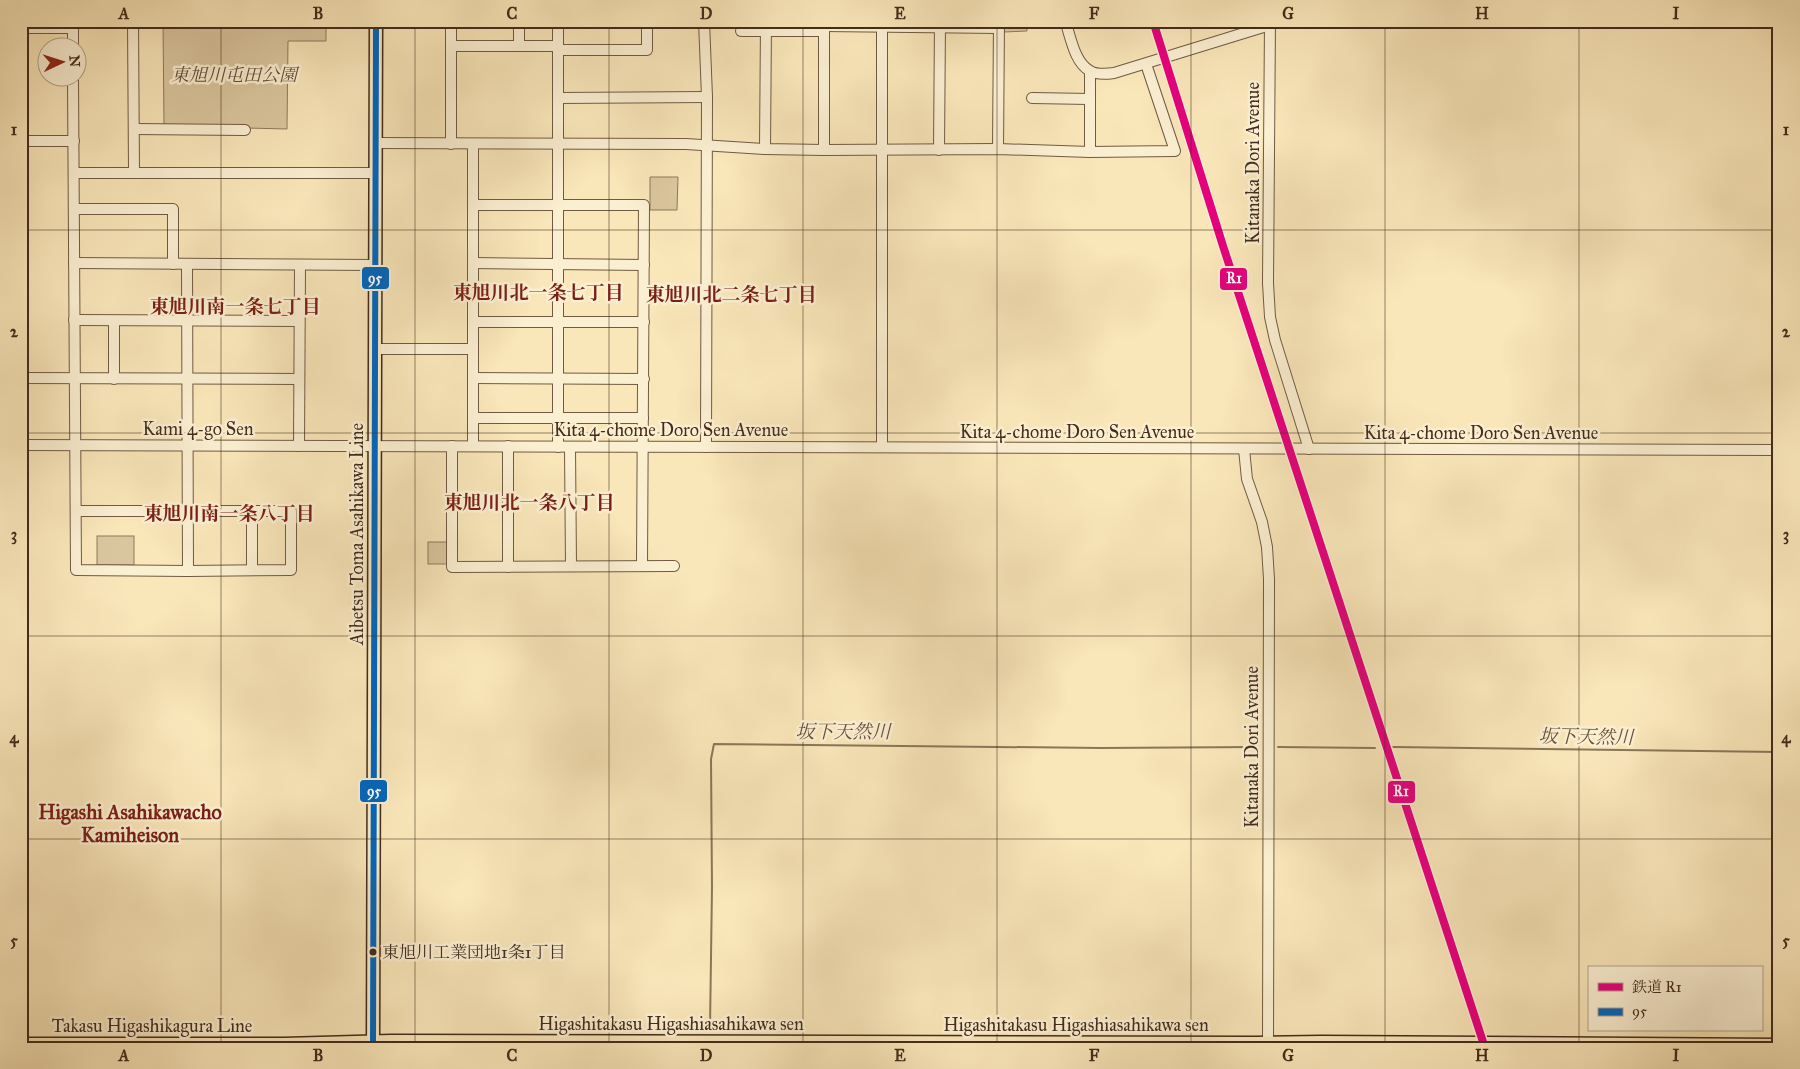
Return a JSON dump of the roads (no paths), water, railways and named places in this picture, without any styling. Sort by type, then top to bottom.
[{"type":"main road","name":"Aibetsu Toma Asahikawa Line","points":[[373,1045],[376,21]]},
{"type":"main road","name":"Higashitakasu Higashiasahikawa sen","points":[[373,1045],[1268,1045],[1321,1042],[1779,1045]]},
{"type":"main road","name":"Takasu Higashikagura Line","points":[[21,1044],[373,1045]]},
{"type":"main road","name":"Takasu Higashikagura Line","points":[[284,1044],[341,1048]]},
{"type":"street","points":[[134,21],[134,172]]},
{"type":"street","points":[[451,21],[451,144]]},
{"type":"street","points":[[519,21],[519,46]]},
{"type":"street","points":[[558,21],[558,447]]},
{"type":"street","points":[[451,46],[647,50],[647,21]]},
{"type":"street","points":[[704,21],[707,97],[706,447]]},
{"type":"street","points":[[1066,21],[1076,56],[1090,71],[1100,74],[1114,74],[1270,23]]},
{"type":"street","name":"Kitanaka Dori Avenue","points":[[1270,23],[1268,282],[1270,317],[1275,340],[1309,449]]},
{"type":"street","points":[[882,24],[882,447]]},
{"type":"street","points":[[21,28],[73,25],[73,38]]},
{"type":"street","points":[[939,150],[940,25]]},
{"type":"street","points":[[740,31],[766,26],[998,25],[998,149]]},
{"type":"street","points":[[765,149],[766,26]]},
{"type":"street","points":[[824,26],[824,150]]},
{"type":"street","points":[[375,143],[686,144],[765,149],[824,150],[1175,151],[1146,64]]},
{"type":"street","points":[[1090,71],[1090,152]]},
{"type":"street","points":[[73,88],[76,570],[291,570],[291,511],[76,511]]},
{"type":"street","points":[[558,98],[707,97]]},
{"type":"street","points":[[1032,98],[1090,99]]},
{"type":"street","points":[[134,129],[244,130]]},
{"type":"street","points":[[21,141],[74,141]]},
{"type":"street","points":[[473,144],[473,446]]},
{"type":"street","points":[[74,173],[375,173]]},
{"type":"street","points":[[473,205],[644,205],[642,566]]},
{"type":"street","points":[[74,209],[173,209],[173,264]]},
{"type":"street","points":[[74,263],[375,265]]},
{"type":"street","points":[[473,263],[644,265]]},
{"type":"street","points":[[187,264],[188,571]]},
{"type":"street","points":[[299,446],[300,265]]},
{"type":"street","points":[[644,293],[706,294]]},
{"type":"street","points":[[74,320],[300,321]]},
{"type":"street","points":[[114,321],[114,379]]},
{"type":"street","points":[[473,322],[644,322]]},
{"type":"street","points":[[374,349],[473,349]]},
{"type":"street","points":[[21,378],[300,379]]},
{"type":"street","points":[[473,378],[644,379]]},
{"type":"street","points":[[473,418],[643,418]]},
{"type":"street","name":"Kami 4-go Sen","points":[[21,445],[374,447]]},
{"type":"street","points":[[452,446],[452,567],[674,566]]},
{"type":"street","points":[[508,446],[508,567]]},
{"type":"street","name":"Kita 4-chome Doro Sen Avenue","points":[[374,447],[643,446],[1779,450]]},
{"type":"street","points":[[570,447],[571,566]]},
{"type":"street","name":"Kitanaka Dori Avenue","points":[[1244,449],[1247,479],[1262,522],[1267,547],[1269,579],[1268,1045]]},
{"type":"street","points":[[252,511],[252,570]]},
{"type":"waterway","name":"坂下天然川","points":[[710,1028],[711,759],[714,744],[1101,748],[1256,747]]},
{"type":"waterway","name":"坂下天然川","points":[[1278,747],[1375,748]]},
{"type":"waterway","name":"坂下天然川","points":[[1393,747],[1779,752]]},
{"type":"railway","points":[[1176,96],[1188,122]]},
{"type":"rail line","name":"R1","points":[[1153,21],[1223,246],[1485,1048]]},
{"type":"place","name":"東旭川工業団地1条1丁目","points":[[373,952]]},
{"type":"district","name":"東旭川北一条七丁目","points":[[538,292]]},
{"type":"district","name":"東旭川北二条七丁目","points":[[731,294]]},
{"type":"district","name":"東旭川南一条七丁目","points":[[235,306]]},
{"type":"district","name":"東旭川北一条八丁目","points":[[529,502]]},
{"type":"district","name":"東旭川南一条八丁目","points":[[229,513]]},
{"type":"district","name":"Higashi Asahikawacho Kamiheison","points":[[130,824]]},
{"type":"park label","name":"東旭川屯田公園","points":[[234,75]]}]
